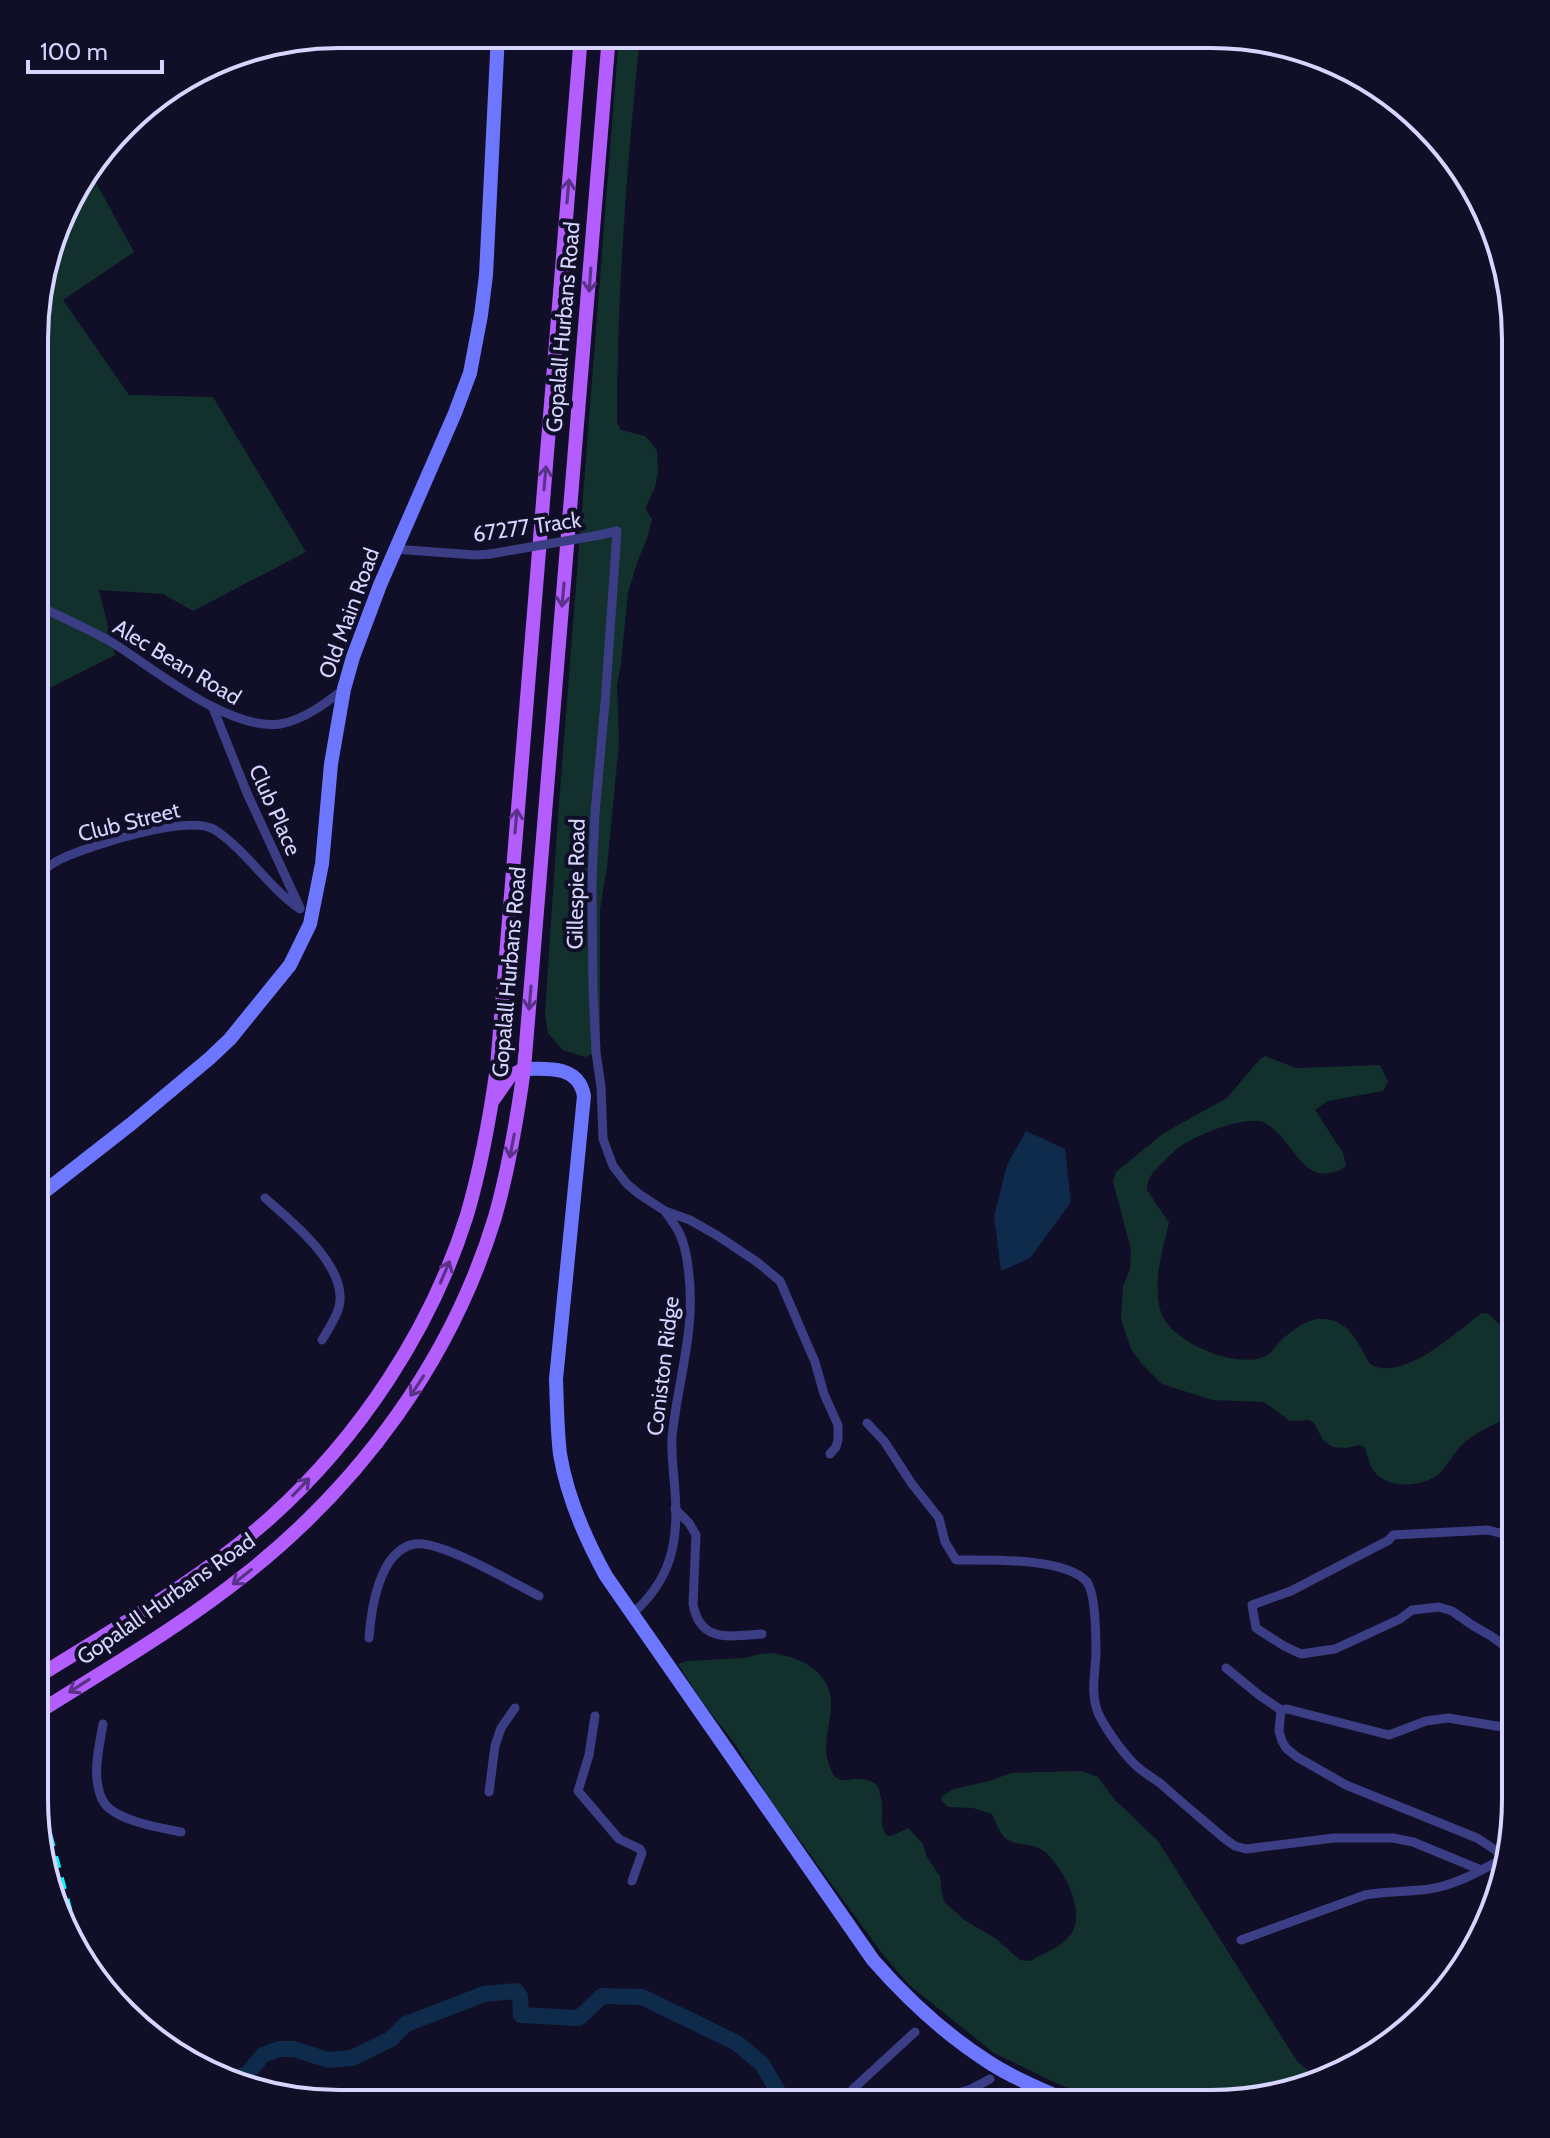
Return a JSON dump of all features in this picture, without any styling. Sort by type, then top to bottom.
[{"type":"main road","name":"Gopalall Hurbans Road","points":[[48,1670],[179,1587],[239,1544],[296,1493],[362,1417],[411,1341],[452,1256],[472,1195],[492,1102],[580,48]]},
{"type":"main road","name":"Gopalall Hurbans Road","points":[[48,1706],[244,1576],[319,1509],[380,1439],[438,1351],[460,1308],[494,1220],[510,1160],[524,1069],[608,48]]},
{"type":"main road","points":[[497,1048],[510,1064],[524,1069]]},
{"type":"main road","points":[[492,1102],[510,1076],[524,1069]]},
{"type":"street","name":"Old Main Road","points":[[48,1189],[141,1116],[230,1039],[290,965],[310,924],[322,864],[331,764],[344,689],[364,622],[455,413],[474,355],[486,275],[497,48]]},
{"type":"street","name":"67277 Track","points":[[394,549],[490,554],[617,531]]},
{"type":"street","name":"Gillespie Road","points":[[617,531],[592,882],[593,989],[601,1125],[613,1166],[627,1184],[665,1211]]},
{"type":"street","name":"Alec Bean Road","points":[[48,611],[109,641],[213,708],[254,723],[283,724],[297,719],[344,689]]},
{"type":"street","name":"Club Place","points":[[213,708],[247,793],[300,909],[310,924]]},
{"type":"street","name":"Club Street","points":[[48,867],[69,856],[154,830],[206,825],[231,843],[285,898],[300,909]]},
{"type":"street","points":[[524,1069],[566,1071],[582,1087],[584,1096],[556,1379],[561,1455],[585,1536],[606,1576],[632,1614],[856,1937],[892,1981],[948,2032],[991,2064],[1042,2090]]},
{"type":"street","points":[[265,1198],[317,1247],[331,1267],[340,1292],[339,1307],[322,1340]]},
{"type":"street","points":[[665,1211],[690,1220],[718,1236],[757,1262],[783,1286],[838,1425],[838,1440],[830,1454]]},
{"type":"street","name":"Coniston Ridge","points":[[632,1614],[655,1590],[669,1562],[674,1534],[672,1436],[691,1322],[689,1274],[680,1235],[665,1211]]},
{"type":"street","points":[[680,1235],[690,1220]]},
{"type":"street","points":[[867,1423],[884,1441],[939,1518],[945,1542],[956,1560],[1025,1560],[1070,1572],[1087,1582],[1095,1617],[1093,1689],[1098,1713],[1138,1768],[1235,1846],[1246,1849],[1334,1838],[1393,1838],[1413,1842],[1481,1870]]},
{"type":"street","points":[[675,1509],[696,1535],[693,1604],[702,1627],[707,1632],[720,1635],[762,1634]]},
{"type":"street","points":[[1502,1534],[1488,1530],[1393,1535],[1389,1540],[1291,1591],[1252,1605],[1256,1628],[1301,1654],[1335,1649],[1400,1619],[1412,1610],[1439,1607],[1452,1611],[1502,1644]]},
{"type":"street","points":[[369,1638],[377,1589],[385,1569],[402,1549],[415,1544],[462,1557],[539,1596]]},
{"type":"street","points":[[1226,1668],[1281,1710],[1389,1735],[1426,1721],[1448,1718],[1502,1727]]},
{"type":"street","points":[[489,1792],[495,1746],[501,1728],[515,1708]]},
{"type":"street","points":[[1281,1710],[1279,1731],[1282,1741],[1297,1757],[1346,1785],[1477,1838],[1497,1851]]},
{"type":"street","points":[[595,1716],[589,1755],[578,1791],[619,1839],[640,1849],[641,1855],[632,1881]]},
{"type":"street","points":[[103,1724],[97,1778],[99,1792],[106,1805],[123,1817],[181,1832]]},
{"type":"street","points":[[1241,1940],[1365,1895],[1432,1889],[1464,1879],[1494,1863]]},
{"type":"street","points":[[853,2089],[915,2032]]},
{"type":"street","points":[[968,2090],[990,2079]]},
{"type":"street","points":[[1024,2090],[1026,2086]]},
{"type":"green space","points":[[618,48],[639,48],[624,228],[617,422],[621,430],[645,436],[657,450],[658,473],[646,507],[652,519],[648,536],[628,592],[617,685],[619,743],[600,909],[600,1051],[585,1057],[563,1050],[548,1033],[545,1014]]},
{"type":"green space","points":[[95,181],[134,252],[63,300],[129,395],[213,397],[306,552],[193,611],[163,594],[99,590],[115,655],[48,689],[50,301],[63,245]]},
{"type":"green space","points":[[1265,1056],[1296,1068],[1380,1065],[1388,1081],[1383,1091],[1328,1101],[1315,1110],[1343,1153],[1346,1165],[1339,1170],[1320,1173],[1311,1169],[1274,1129],[1257,1121],[1224,1126],[1201,1135],[1179,1147],[1159,1166],[1150,1177],[1147,1190],[1169,1223],[1158,1277],[1160,1309],[1175,1332],[1203,1350],[1220,1356],[1251,1360],[1269,1354],[1301,1325],[1329,1319],[1351,1332],[1370,1364],[1382,1368],[1394,1368],[1420,1358],[1480,1314],[1487,1313],[1502,1326],[1502,1420],[1471,1437],[1442,1471],[1427,1481],[1408,1484],[1388,1482],[1372,1469],[1365,1448],[1359,1445],[1333,1447],[1323,1440],[1314,1423],[1309,1420],[1290,1421],[1264,1402],[1212,1400],[1162,1384],[1131,1349],[1121,1319],[1123,1287],[1130,1269],[1131,1250],[1113,1181],[1116,1172],[1164,1133],[1227,1098]]},
{"type":"green space","points":[[760,1654],[792,1657],[818,1673],[830,1694],[826,1750],[834,1775],[842,1780],[866,1780],[878,1786],[882,1826],[887,1836],[908,1828],[923,1844],[927,1857],[940,1876],[945,1903],[1020,1960],[1031,1961],[1059,1945],[1071,1934],[1076,1914],[1071,1890],[1044,1851],[1008,1840],[992,1814],[973,1808],[948,1807],[941,1800],[942,1796],[954,1789],[1011,1773],[1081,1771],[1098,1777],[1114,1799],[1158,1841],[1297,2061],[1311,2073],[1249,2088],[1073,2090],[994,2053],[909,1985],[881,1952],[769,1798],[678,1664]]},
{"type":"water","points":[[1026,1131],[1065,1149],[1071,1202],[1030,1258],[1001,1271],[994,1216],[1007,1165]]},
{"type":"waterway","points":[[244,2075],[263,2055],[279,2049],[294,2049],[328,2060],[352,2058],[391,2039],[406,2024],[484,1994],[516,1991],[520,1996],[521,2015],[579,2018],[602,1996],[642,1997],[737,2043],[762,2064],[777,2090]]},
{"type":"railway","points":[[50,1830],[72,1915]]}]
